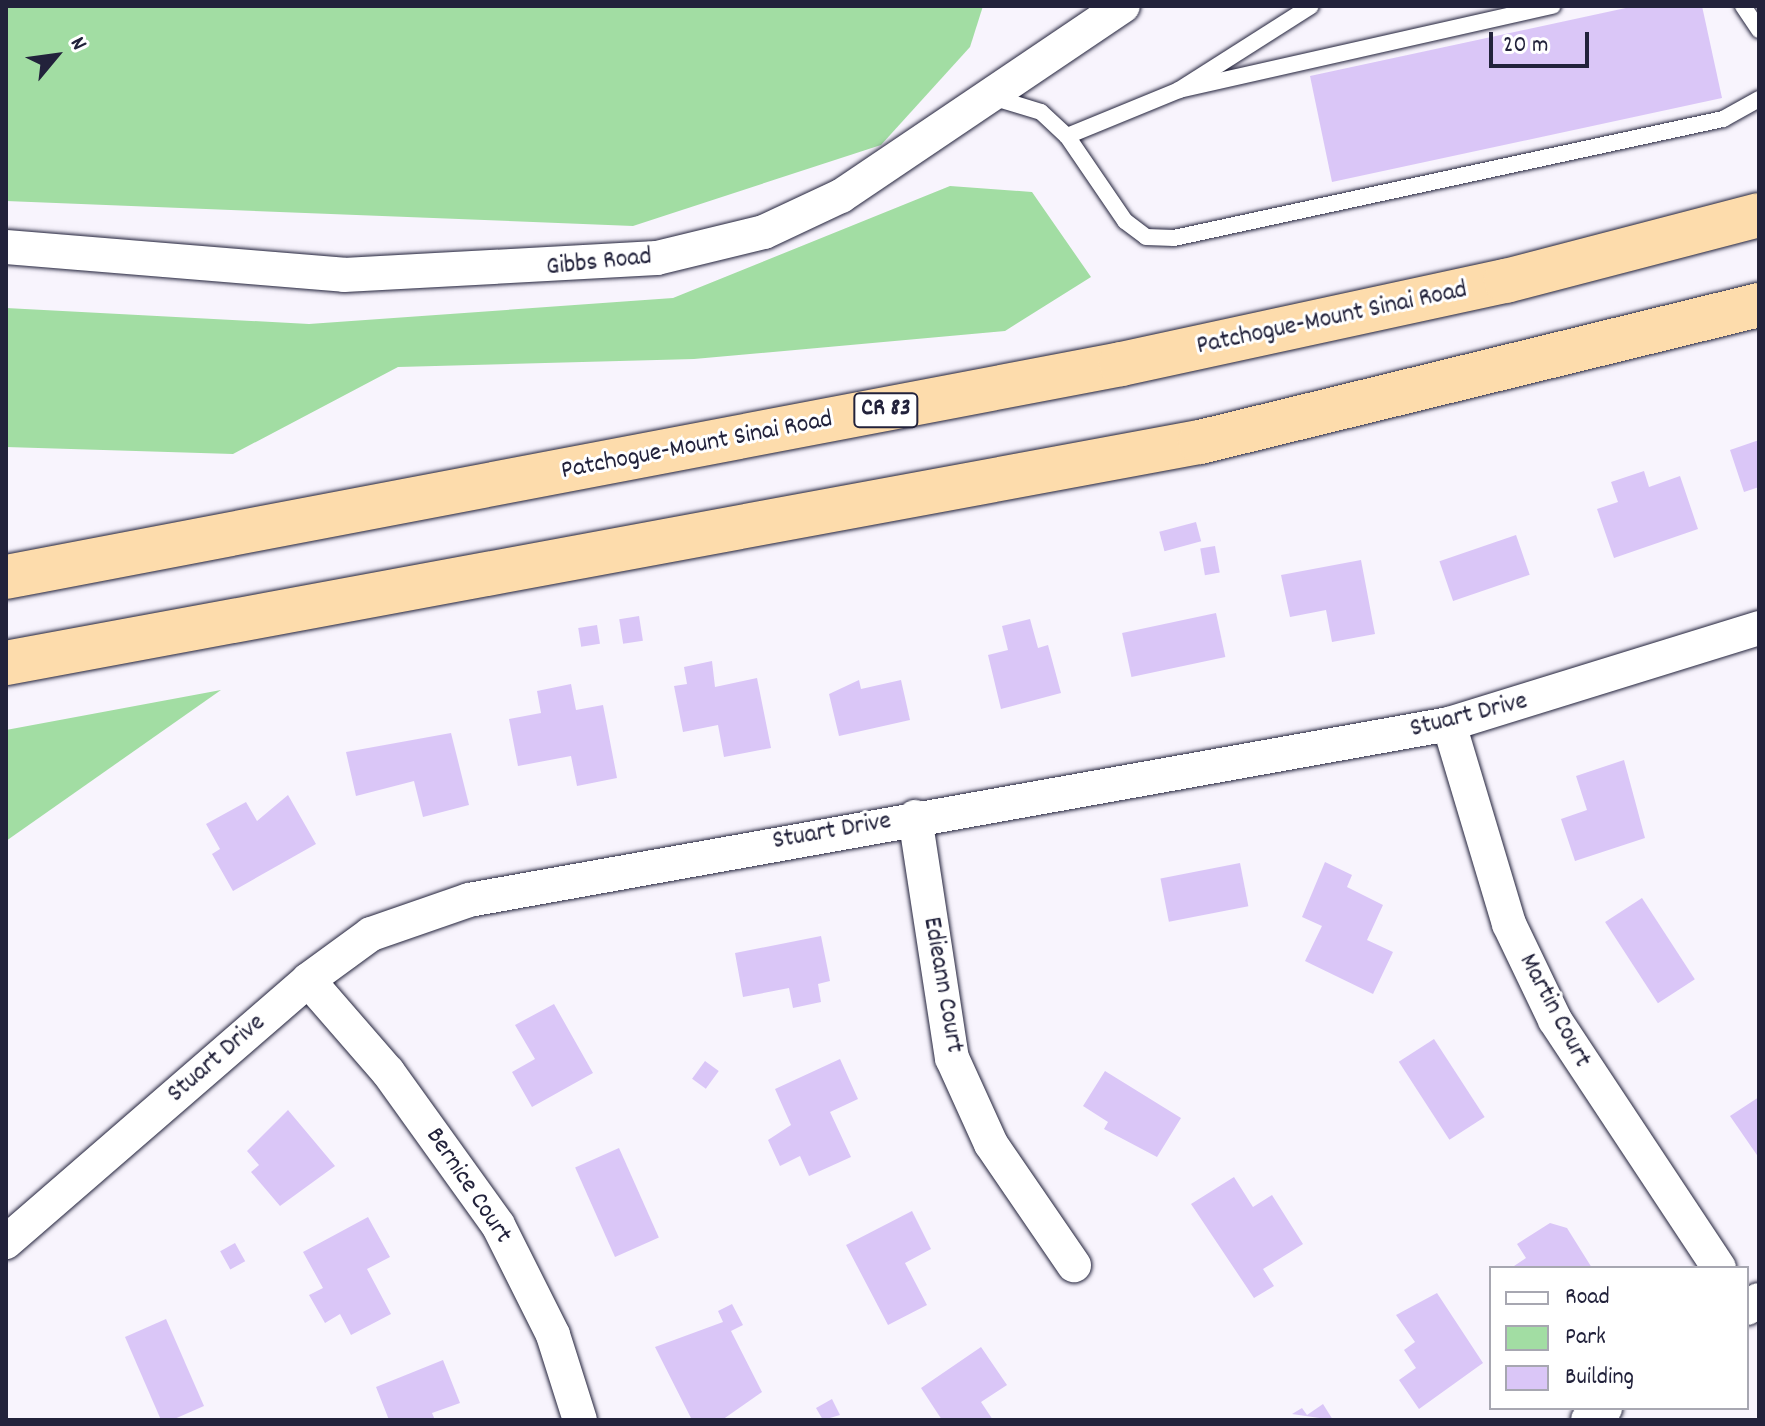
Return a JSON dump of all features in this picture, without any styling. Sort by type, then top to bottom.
[{"type":"highway","name":"Patchogue-Mount Sinai Road","points":[[6,577],[1121,364],[1506,281],[1759,215]]},
{"type":"highway","points":[[6,663],[1200,442],[1759,305]]},
{"type":"street","name":"Gibbs Road","points":[[6,247],[344,275],[657,258],[764,232],[841,196],[1123,6]]},
{"type":"street","name":"Stuart Drive","points":[[6,1242],[308,980],[371,934],[469,900],[915,817],[1449,724],[1759,628]]},
{"type":"street","name":"Martin Court","points":[[1449,724],[1509,924],[1555,1020],[1718,1266]]},
{"type":"street","name":"Edieann Court","points":[[915,817],[952,1058],[991,1144],[1074,1265]]},
{"type":"street","name":"Bernice Court","points":[[308,980],[388,1072],[498,1225],[553,1335],[580,1420]]},
{"type":"lane","points":[[1179,90],[1311,6]]},
{"type":"lane","points":[[1067,136],[1179,90],[1553,6]]},
{"type":"lane","points":[[1743,6],[1759,30]]},
{"type":"lane","points":[[991,96],[1041,112],[1067,136],[1125,221],[1146,237],[1174,238],[1723,119],[1759,99]]},
{"type":"green space","points":[[6,6],[983,6],[970,47],[881,145],[633,226],[6,201]]},
{"type":"green space","points":[[950,186],[1032,192],[1091,277],[1005,331],[694,359],[398,367],[233,454],[6,447],[6,308],[309,324],[673,298]]},
{"type":"green space","points":[[221,690],[6,841],[6,730]]},
{"type":"building","points":[[1635,6],[1702,6],[1722,98],[1332,182],[1310,76]]},
{"type":"building","points":[[1759,440],[1759,487],[1744,492],[1730,450]]},
{"type":"building","points":[[1644,471],[1649,487],[1680,476],[1698,529],[1614,558],[1597,509],[1618,502],[1611,482]]},
{"type":"building","points":[[1196,522],[1201,541],[1164,551],[1159,532]]},
{"type":"building","points":[[1516,535],[1530,575],[1453,601],[1439,561]]},
{"type":"building","points":[[1215,546],[1220,573],[1205,575],[1200,549]]},
{"type":"building","points":[[1361,560],[1375,634],[1332,642],[1326,610],[1290,617],[1281,575]]},
{"type":"building","points":[[1216,613],[1225,657],[1131,677],[1122,633]]},
{"type":"building","points":[[639,616],[643,641],[623,644],[619,619]]},
{"type":"building","points":[[1030,619],[1038,648],[1048,645],[1061,693],[1001,709],[988,655],[1008,650],[1002,626]]},
{"type":"building","points":[[597,625],[600,644],[581,647],[578,628]]},
{"type":"building","points":[[712,661],[715,687],[757,678],[771,748],[724,757],[718,725],[683,732],[674,686],[687,684],[684,667]]},
{"type":"building","points":[[859,680],[861,689],[901,680],[910,720],[839,736],[829,694]]},
{"type":"building","points":[[571,684],[576,710],[603,705],[617,778],[577,786],[571,756],[518,766],[509,719],[541,713],[537,691]]},
{"type":"building","points":[[451,733],[469,805],[423,817],[414,781],[356,796],[346,752]]},
{"type":"building","points":[[1624,760],[1645,838],[1575,861],[1561,819],[1587,810],[1576,776]]},
{"type":"building","points":[[288,795],[316,844],[233,891],[212,854],[220,849],[206,824],[246,802],[257,821]]},
{"type":"building","points":[[1325,862],[1352,875],[1347,887],[1383,905],[1367,940],[1393,952],[1373,994],[1305,961],[1322,926],[1302,917]]},
{"type":"building","points":[[1240,863],[1248,906],[1169,922],[1160,878]]},
{"type":"building","points":[[1642,898],[1695,979],[1658,1003],[1605,922]]},
{"type":"building","points":[[821,936],[830,981],[818,984],[821,1002],[793,1008],[789,988],[743,997],[735,953]]},
{"type":"building","points":[[554,1004],[593,1073],[532,1107],[512,1072],[535,1059],[515,1025]]},
{"type":"building","points":[[1434,1039],[1485,1117],[1449,1140],[1399,1062]]},
{"type":"building","points":[[840,1059],[858,1099],[830,1112],[851,1157],[809,1176],[800,1156],[780,1166],[768,1140],[791,1125],[775,1089]]},
{"type":"building","points":[[705,1061],[719,1071],[706,1089],[692,1079]]},
{"type":"building","points":[[1105,1071],[1181,1118],[1157,1157],[1104,1129],[1108,1122],[1083,1106]]},
{"type":"building","points":[[1759,1097],[1759,1158],[1730,1116]]},
{"type":"building","points":[[288,1110],[335,1166],[280,1206],[251,1172],[259,1165],[247,1151]]},
{"type":"building","points":[[619,1148],[659,1238],[615,1257],[575,1168]]},
{"type":"building","points":[[1234,1177],[1253,1207],[1272,1195],[1303,1244],[1263,1269],[1274,1286],[1254,1298],[1191,1204]]},
{"type":"building","points":[[912,1211],[931,1249],[905,1263],[927,1305],[888,1325],[846,1245]]},
{"type":"building","points":[[368,1217],[390,1257],[367,1269],[391,1314],[351,1335],[340,1314],[325,1323],[309,1295],[323,1288],[303,1252]]},
{"type":"building","points":[[1550,1223],[1567,1228],[1591,1266],[1514,1266],[1526,1258],[1517,1244]]},
{"type":"building","points":[[235,1243],[245,1261],[230,1270],[220,1251]]},
{"type":"building","points":[[1437,1293],[1483,1363],[1419,1409],[1399,1380],[1416,1368],[1404,1350],[1415,1342],[1396,1315]]},
{"type":"building","points":[[732,1304],[743,1325],[731,1331],[762,1392],[722,1420],[692,1420],[655,1347],[723,1322],[718,1311]]},
{"type":"building","points":[[166,1319],[204,1406],[172,1420],[161,1420],[125,1337]]},
{"type":"building","points":[[981,1347],[1007,1385],[981,1402],[993,1420],[942,1420],[921,1388]]},
{"type":"building","points":[[443,1360],[460,1403],[432,1413],[435,1420],[389,1420],[376,1387]]},
{"type":"building","points":[[832,1399],[840,1415],[823,1420],[816,1408]]},
{"type":"building","points":[[1323,1404],[1333,1420],[1292,1414],[1302,1408],[1307,1415]]}]
